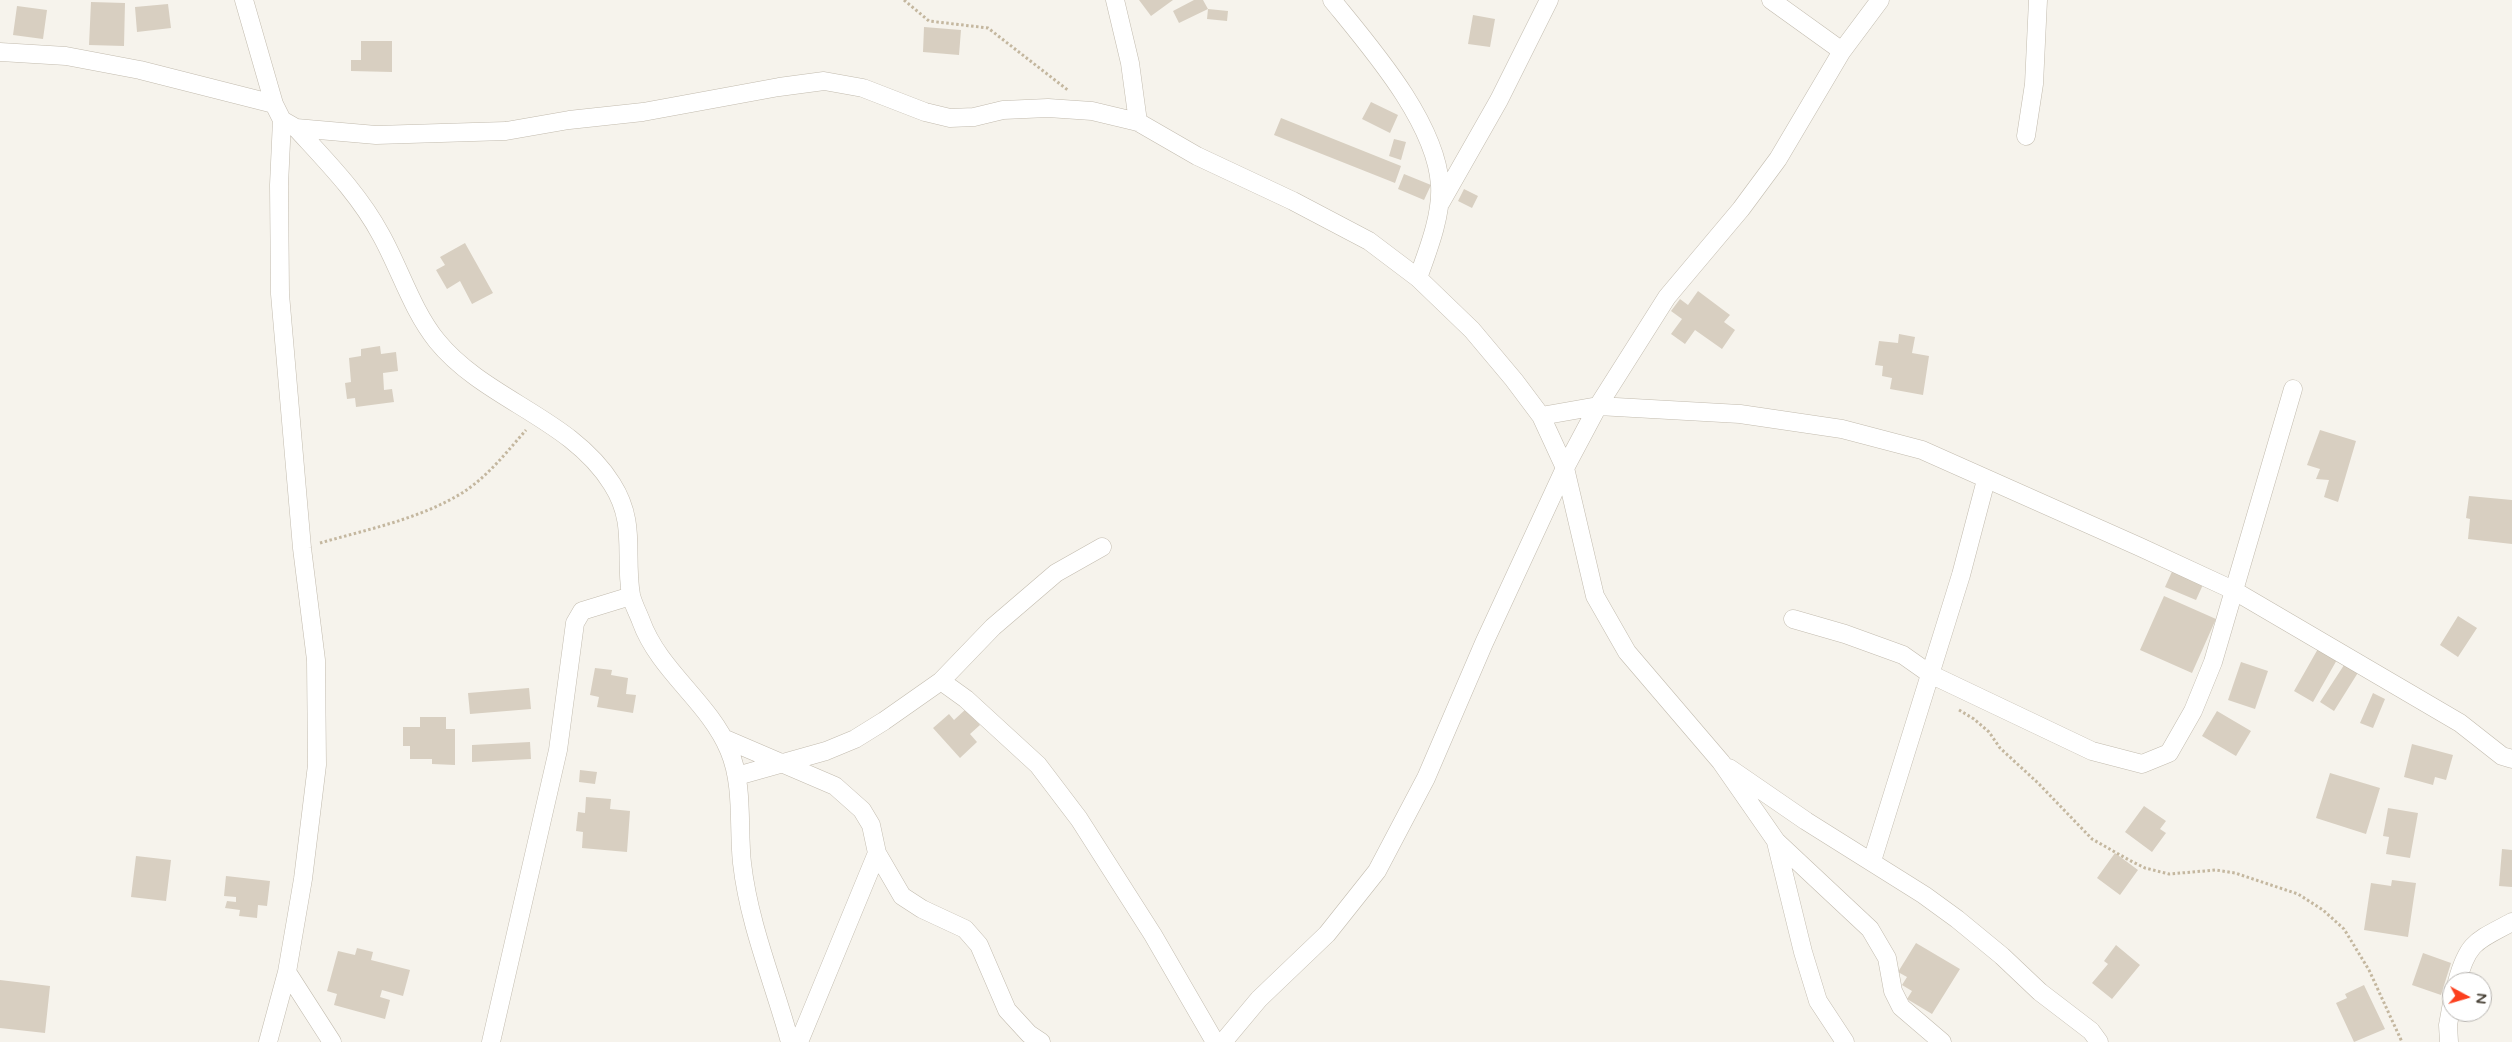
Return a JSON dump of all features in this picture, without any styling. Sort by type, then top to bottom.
[{"type":"street","points":[[244,0],[274,104],[289,124],[364,206],[382,236],[406,289],[436,340],[475,378],[538,416],[593,458],[612,484],[625,509],[630,542],[632,596],[647,638],[671,672],[719,729],[731,753],[736,776],[742,864],[755,930],[775,986],[790,1042]]},
{"type":"street","points":[[1115,0],[1130,63],[1138,122]]},
{"type":"street","points":[[1332,0],[1378,57],[1412,107],[1432,148],[1440,185],[1438,207],[1418,278]]},
{"type":"street","points":[[1438,207],[1499,100],[1549,0]]},
{"type":"street","points":[[1770,0],[1842,51]]},
{"type":"street","points":[[1223,1042],[1259,999],[1327,934],[1376,871],[1426,778],[1484,643],[1565,468],[1598,406],[1667,297],[1741,208],[1778,158],[1842,51],[1880,0]]},
{"type":"street","points":[[2026,136],[2034,84],[2038,0]]},
{"type":"street","points":[[0,52],[66,56],[140,70],[274,104]]},
{"type":"street","points":[[289,124],[376,135],[506,131],[569,120],[643,112],[779,87],[824,81],[863,88],[925,112],[950,118],[974,117],[1003,110],[1048,108],[1092,111],[1138,122],[1197,156],[1293,201],[1369,241],[1418,278],[1472,330],[1541,416],[1565,468],[1595,596],[1627,652],[1721,762],[1776,841],[1870,929],[1887,958],[1892,990],[1901,1007],[1942,1042]]},
{"type":"street","points":[[268,1042],[287,972],[304,879],[317,765],[316,660],[302,548],[280,294],[279,185],[289,124]]},
{"type":"street","points":[[1793,619],[1845,634],[1903,655],[1930,674],[2092,751],[2142,764],[2169,753],[2193,711],[2213,662],[2293,389]]},
{"type":"street","points":[[1541,416],[1598,406],[1740,414],[1842,429],[1922,450],[1986,480],[2140,546],[2233,590],[2460,723],[2502,756],[2512,759]]},
{"type":"street","points":[[1872,861],[1961,575],[1986,480]]},
{"type":"street","points":[[736,776],[826,751],[856,739],[941,681],[992,627],[1056,573],[1102,547]]},
{"type":"street","points":[[489,1040],[558,750],[575,623],[582,611],[632,596]]},
{"type":"street","points":[[941,681],[966,699],[1038,765],[1079,818],[1142,918],[1215,1042]]},
{"type":"street","points":[[724,738],[835,786],[862,810],[871,825],[877,854],[902,896],[922,909],[965,929],[980,945],[1007,1010],[1029,1034],[1041,1042]]},
{"type":"street","points":[[1721,762],[1806,821],[1872,861],[1957,919],[2002,956],[2040,992],[2091,1031],[2099,1042]]},
{"type":"street","points":[[1776,841],[1803,952],[1818,1001],[1845,1042]]},
{"type":"street","points":[[799,1042],[877,854]]},
{"type":"street","points":[[2461,972],[2468,952],[2478,939],[2512,922]]},
{"type":"street","points":[[287,972],[332,1042]]},
{"type":"street","points":[[2449,1022],[2449,1042]]},
{"type":"path","points":[[904,0],[929,21],[988,28],[1050,75],[1092,111]]},
{"type":"path","points":[[302,548],[412,516],[458,496],[486,474],[538,416]]},
{"type":"path","points":[[1953,707],[1974,719],[1988,732],[2000,748],[2038,783],[2092,839],[2128,860],[2145,868],[2169,874],[2216,870],[2235,873],[2298,894],[2323,910],[2344,929],[2369,970],[2402,1042]]},
{"type":"building","points":[[1139,0],[1173,0],[1151,16]]},
{"type":"building","points":[[1194,0],[1203,0],[1208,9],[1179,23],[1173,11]]},
{"type":"building","points":[[91,2],[125,3],[124,46],[89,45]]},
{"type":"building","points":[[168,4],[171,28],[137,32],[135,7]]},
{"type":"building","points":[[17,6],[47,10],[43,39],[13,35]]},
{"type":"building","points":[[1208,9],[1228,11],[1227,21],[1207,19]]},
{"type":"building","points":[[1473,15],[1495,19],[1490,47],[1468,44]]},
{"type":"building","points":[[924,27],[961,30],[959,55],[923,52]]},
{"type":"building","points":[[361,41],[392,41],[392,72],[351,71],[351,60],[361,60]]},
{"type":"building","points":[[1371,102],[1398,115],[1390,133],[1362,119]]},
{"type":"building","points":[[1281,118],[1401,166],[1395,183],[1274,135]]},
{"type":"building","points":[[1394,139],[1406,142],[1401,160],[1389,156]]},
{"type":"building","points":[[1404,174],[1431,185],[1424,200],[1398,189]]},
{"type":"building","points":[[1464,189],[1478,196],[1472,208],[1458,201]]},
{"type":"building","points":[[465,243],[493,293],[472,304],[460,281],[447,289],[436,270],[445,265],[440,257]]},
{"type":"building","points":[[1698,291],[1730,315],[1724,322],[1735,330],[1722,349],[1695,330],[1685,344],[1671,334],[1682,319],[1671,311],[1680,299],[1688,305]]},
{"type":"building","points":[[1899,334],[1915,337],[1912,353],[1929,356],[1923,395],[1890,389],[1892,378],[1882,376],[1883,366],[1875,365],[1879,341],[1898,343]]},
{"type":"building","points":[[380,346],[381,354],[396,352],[398,371],[383,373],[384,390],[392,389],[394,402],[356,407],[355,398],[347,399],[345,383],[351,382],[349,358],[361,356],[361,349]]},
{"type":"building","points":[[2320,430],[2356,441],[2338,502],[2324,497],[2329,480],[2316,479],[2320,469],[2307,465]]},
{"type":"building","points":[[2469,496],[2512,500],[2512,544],[2468,539],[2470,519],[2466,518]]},
{"type":"building","points":[[2175,565],[2206,578],[2196,600],[2165,587]]},
{"type":"building","points":[[2164,596],[2216,619],[2192,673],[2140,650]]},
{"type":"building","points":[[2458,616],[2477,628],[2458,657],[2440,645]]},
{"type":"building","points":[[2319,647],[2338,658],[2313,702],[2294,691]]},
{"type":"building","points":[[2241,662],[2268,671],[2255,709],[2228,700]]},
{"type":"building","points":[[2346,662],[2359,671],[2334,711],[2320,702]]},
{"type":"building","points":[[595,668],[612,670],[611,675],[628,678],[626,694],[636,695],[633,713],[597,707],[599,697],[590,695]]},
{"type":"building","points":[[529,688],[531,709],[470,714],[468,693]]},
{"type":"building","points":[[2373,693],[2385,699],[2373,728],[2360,723]]},
{"type":"building","points":[[966,709],[980,725],[970,734],[977,742],[960,758],[933,728],[949,714],[954,720]]},
{"type":"building","points":[[2217,711],[2251,731],[2236,756],[2202,736]]},
{"type":"building","points":[[420,717],[446,717],[446,729],[455,729],[455,765],[432,764],[432,759],[410,759],[410,746],[403,746],[403,727],[420,727]]},
{"type":"building","points":[[530,742],[531,759],[472,762],[472,745]]},
{"type":"building","points":[[2412,744],[2453,755],[2446,780],[2435,777],[2433,785],[2404,777]]},
{"type":"building","points":[[580,770],[597,772],[595,784],[579,782]]},
{"type":"building","points":[[2330,773],[2380,788],[2366,834],[2316,818]]},
{"type":"building","points":[[586,797],[611,799],[610,809],[630,811],[627,852],[582,848],[583,832],[576,831],[578,812],[585,813]]},
{"type":"building","points":[[2144,806],[2166,821],[2160,829],[2166,833],[2152,852],[2125,832]]},
{"type":"building","points":[[2388,808],[2418,813],[2410,858],[2386,854],[2389,837],[2383,836]]},
{"type":"building","points":[[2502,849],[2512,850],[2512,887],[2499,886]]},
{"type":"building","points":[[2115,853],[2138,870],[2120,895],[2097,878]]},
{"type":"building","points":[[136,856],[171,860],[166,901],[131,897]]},
{"type":"building","points":[[226,876],[270,881],[267,906],[258,905],[257,918],[239,916],[240,910],[225,908],[227,901],[236,902],[236,897],[224,896]]},
{"type":"building","points":[[2392,880],[2416,883],[2408,937],[2364,930],[2371,883],[2391,886]]},
{"type":"building","points":[[1916,943],[1960,969],[1932,1014],[1907,999],[1912,991],[1902,985],[1907,977],[1898,972]]},
{"type":"building","points":[[2116,945],[2140,965],[2112,999],[2092,983],[2108,964],[2104,961]]},
{"type":"building","points":[[357,948],[373,952],[371,960],[410,970],[403,996],[382,990],[380,997],[390,1000],[385,1019],[334,1005],[337,994],[327,991],[338,951],[355,955]]},
{"type":"building","points":[[2423,953],[2451,963],[2448,972],[2442,972],[2441,995],[2412,985]]},
{"type":"building","points":[[0,980],[50,986],[45,1033],[0,1028]]},
{"type":"building","points":[[2364,985],[2385,1029],[2354,1042],[2336,1003],[2347,998],[2345,994]]}]
